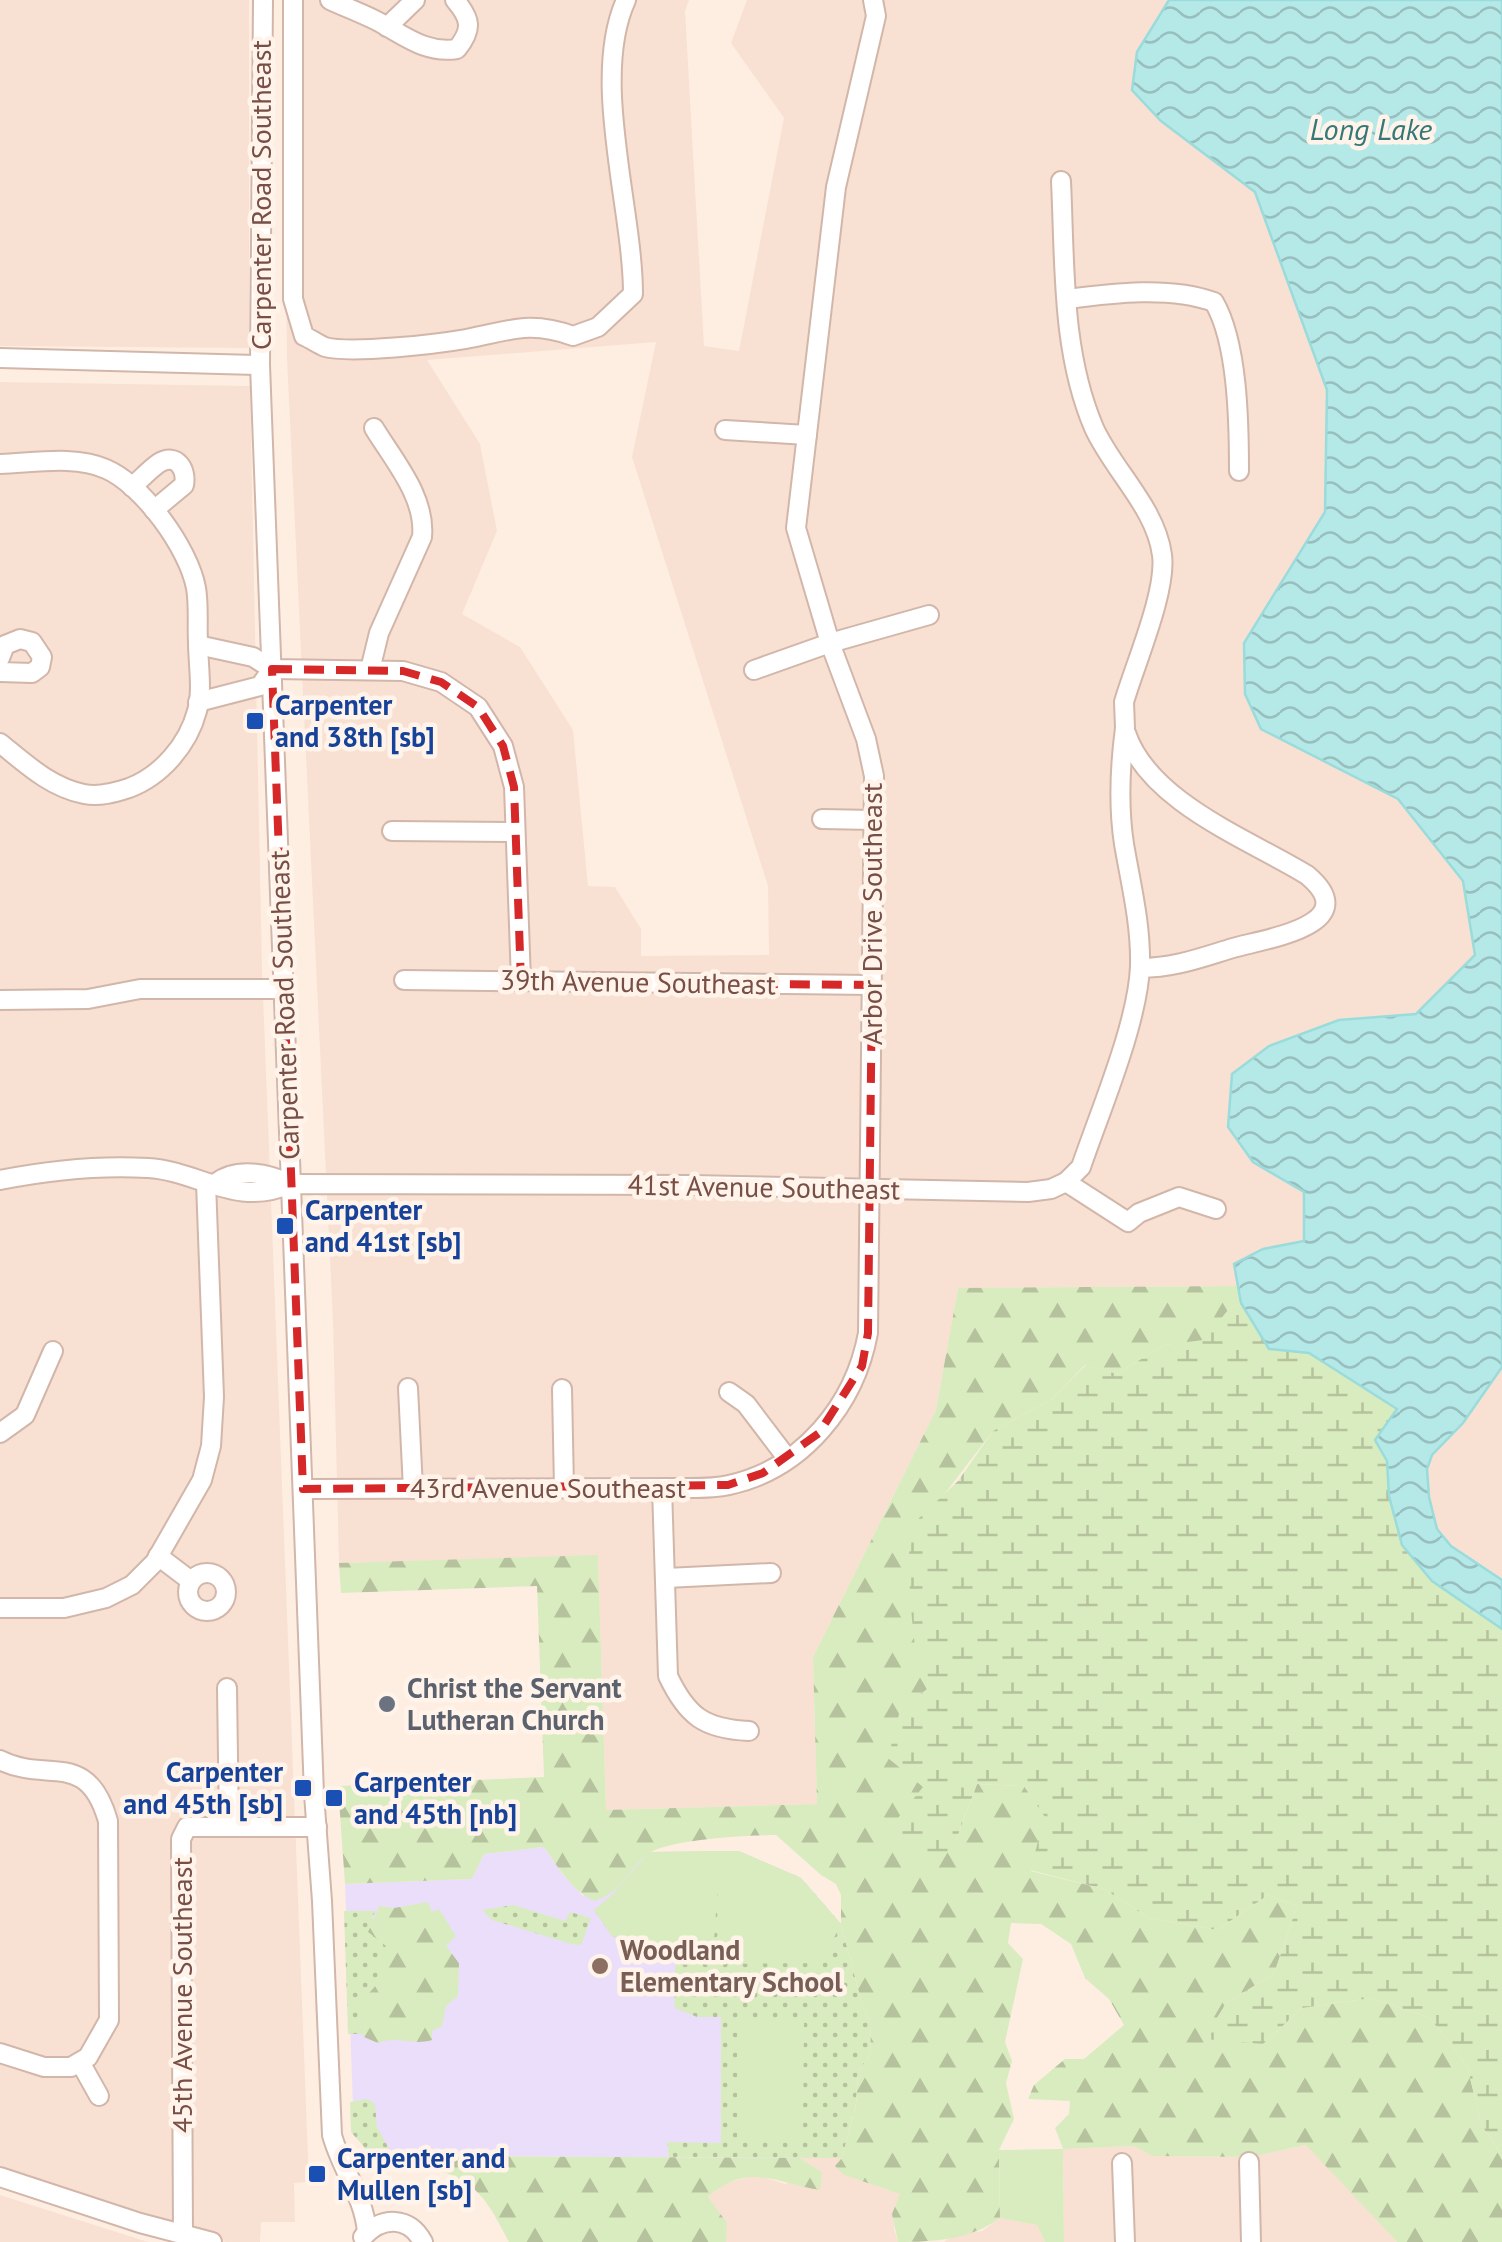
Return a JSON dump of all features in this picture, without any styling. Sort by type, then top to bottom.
[{"type":"street","name":"Carpenter Road Southeast","points":[[263,0],[260,365],[316,1827],[332,2135],[338,2158],[365,2216],[363,2237]]},
{"type":"street","points":[[293,0],[293,299],[304,336],[327,348],[443,343],[532,326],[573,336],[598,327],[633,294],[633,265],[623,209],[612,33],[626,0]]},
{"type":"street","points":[[330,0],[424,47],[443,52],[457,49],[468,36],[468,16],[455,0]]},
{"type":"street","points":[[386,27],[415,0]]},
{"type":"street","name":"Arbor Drive Southeast","points":[[787,1458],[819,1433],[835,1414],[862,1366],[868,1333],[873,762],[830,642],[796,528],[836,187],[876,16],[873,0]]},
{"type":"street","points":[[1061,181],[1070,344],[1084,402],[1096,431],[1150,524],[1162,554],[1157,596],[1124,702],[1120,766],[1124,844],[1138,916],[1140,968],[1136,999],[1081,1167],[1066,1182],[1128,1222],[1139,1213],[1179,1196],[1216,1210]]},
{"type":"street","points":[[1068,299],[1103,294],[1176,294],[1214,302],[1238,402],[1239,471]]},
{"type":"street","points":[[0,358],[260,365]]},
{"type":"street","points":[[370,670],[379,633],[422,537],[423,524],[417,499],[374,428]]},
{"type":"street","points":[[725,430],[807,435]]},
{"type":"street","points":[[132,487],[161,462],[168,460],[181,465],[186,478],[184,485],[154,510]]},
{"type":"street","points":[[0,464],[91,464],[109,470],[132,487],[154,510],[184,555],[196,588],[198,645],[198,710],[165,767],[139,784],[112,794],[86,795],[40,776],[0,743]]},
{"type":"street","points":[[754,670],[830,642],[929,615]]},
{"type":"street","points":[[0,658],[6,645],[20,639],[32,642],[42,657],[40,667],[32,673],[0,672]]},
{"type":"street","points":[[198,645],[253,657],[272,669],[402,671],[442,682],[478,707],[503,746],[514,787],[521,982]]},
{"type":"street","points":[[198,702],[260,686],[272,669]]},
{"type":"street","points":[[1124,728],[1132,752],[1154,778],[1194,810],[1306,875],[1319,885],[1324,898],[1324,909],[1317,920],[1290,934],[1167,968],[1140,968]]},
{"type":"street","points":[[822,819],[874,820]]},
{"type":"street","points":[[392,830],[514,832]]},
{"type":"street","name":"39th Avenue Southeast","points":[[404,980],[872,985]]},
{"type":"street","points":[[0,1000],[88,999],[140,989],[284,989]]},
{"type":"street","name":"41st Avenue Southeast","points":[[0,1180],[82,1166],[153,1168],[211,1183],[228,1192],[275,1191],[290,1184],[1028,1192],[1066,1182]]},
{"type":"street","points":[[0,1608],[64,1608],[106,1598],[132,1585],[158,1556],[202,1480],[211,1446],[214,1397],[211,1183]]},
{"type":"street","points":[[0,1433],[25,1414],[53,1351]]},
{"type":"street","points":[[408,1388],[413,1489]]},
{"type":"street","points":[[562,1389],[564,1488]]},
{"type":"street","points":[[729,1392],[746,1404],[787,1458]]},
{"type":"street","name":"43rd Avenue Southeast","points":[[303,1489],[728,1486],[763,1473],[787,1458]]},
{"type":"street","points":[[662,1488],[668,1676],[682,1704],[704,1722],[724,1730],[748,1732]]},
{"type":"street","points":[[158,1556],[192,1581]]},
{"type":"street","points":[[666,1578],[770,1573]]},
{"type":"street","points":[[227,1688],[229,1827]]},
{"type":"street","points":[[0,1760],[11,1766],[69,1772],[85,1781],[101,1798],[108,1821],[109,2020],[88,2056],[71,2067],[44,2066],[0,2053]]},
{"type":"street","name":"45th Avenue Southeast","points":[[181,2237],[181,1839],[187,1828],[316,1827]]},
{"type":"street","points":[[80,2062],[99,2096]]},
{"type":"street","points":[[1249,2162],[1251,2242]]},
{"type":"street","points":[[1122,2163],[1125,2242]]},
{"type":"street","points":[[0,2177],[181,2237],[212,2242]]},
{"type":"street","name":"Carpenter Road Southeast","points":[[353,2184],[378,2210],[412,2227],[423,2242]]},
{"type":"street","points":[[363,2237],[380,2223],[394,2221]]},
{"type":"highlighted area","points":[[272,669],[403,671],[441,682],[478,707],[503,746],[514,787],[521,982],[872,985],[868,1333],[862,1366],[819,1433],[763,1473],[728,1485],[303,1489]]},
{"type":"shaded area","points":[[0,0],[249,0],[249,348],[0,346]]},
{"type":"shaded area","points":[[283,0],[689,0],[685,11],[704,346],[739,351],[784,118],[731,43],[747,0],[1169,0],[1137,52],[1161,121],[1255,192],[1327,390],[1325,512],[1244,643],[1261,729],[1398,799],[1463,881],[1475,955],[1416,1014],[1339,1020],[1269,1046],[1253,1162],[1304,1192],[1304,1241],[1263,1249],[1234,1264],[1238,1286],[958,1288],[936,1410],[813,1657],[817,1804],[606,1810],[598,1556],[339,1563],[333,1321],[287,358]],"holes":[[[656,342],[632,457],[768,886],[769,955],[641,956],[641,929],[615,887],[588,886],[573,730],[520,647],[462,614],[497,531],[480,444],[427,360]]]},
{"type":"shaded area","points":[[0,382],[250,386],[262,968],[309,2182],[294,2183],[295,2222],[261,2222],[260,2242],[226,2242],[0,2171]]},
{"type":"shaded area","points":[[1502,1367],[1502,1580],[1451,1546],[1437,1529],[1427,1469],[1432,1455],[1463,1423]]},
{"type":"shaded area","name":"Woodland Elementary School","points":[[544,1847],[583,1896],[649,1852],[739,1851],[801,1878],[841,1924],[842,2158],[372,2156],[354,2135],[345,1884],[472,1879],[484,1854]]},
{"type":"shaded area","points":[[1307,2145],[1397,2242],[1064,2242],[1063,2149],[1135,2146],[1152,2156],[1250,2157]]},
{"type":"shaded area","points":[[800,2158],[842,2158],[844,2175],[900,2194],[894,2229],[898,2242],[725,2242],[708,2197],[726,2183],[757,2175],[785,2184],[822,2172]]},
{"type":"shaded area","points":[[0,2195],[148,2242],[0,2242]]},
{"type":"shaded area","points":[[1000,2218],[1037,2225],[1045,2242],[944,2242],[953,2235],[982,2231]]},
{"type":"green space","points":[[1238,1286],[1241,1303],[1230,1308],[1203,1341],[1164,1345],[1117,1374],[1085,1365],[1052,1399],[993,1431],[940,1500],[927,1690],[900,1710],[923,1787],[956,1840],[977,1784],[1024,1786],[1046,1817],[1031,1871],[1104,1889],[1149,1918],[1217,1930],[1268,1895],[1297,1906],[1274,1974],[1226,2003],[1263,2044],[1302,2008],[1371,1998],[1430,2018],[1467,2066],[1482,2126],[1502,2155],[1502,2242],[1397,2242],[1306,2145],[1251,2157],[1152,2156],[1134,2146],[1063,2149],[1055,2128],[1069,2114],[1070,2101],[1028,2099],[1034,2085],[1065,2059],[1084,2059],[1124,2025],[1109,1999],[1085,1978],[1071,1944],[1041,1924],[1011,1923],[1008,1943],[1023,1959],[1005,2042],[1012,2061],[1006,2083],[1014,2119],[999,2150],[1000,2218],[964,2235],[898,2242],[892,2214],[900,2194],[844,2175],[835,2166],[842,2158],[856,2105],[858,2073],[871,2053],[870,2022],[841,1924],[841,1895],[836,1884],[776,1835],[708,1839],[656,1850],[646,1855],[611,1893],[595,1901],[572,1885],[544,1847],[484,1854],[472,1879],[345,1884],[338,1786],[544,1777],[537,1586],[341,1593],[339,1563],[598,1555],[606,1810],[817,1804],[813,1657],[936,1410],[958,1288]]},
{"type":"green space","points":[[1241,1303],[1269,1349],[1309,1353],[1398,1410],[1375,1440],[1387,1461],[1389,1496],[1432,1581],[1502,1629],[1502,2155],[1482,2126],[1467,2066],[1430,2018],[1371,1998],[1302,2008],[1263,2044],[1204,2039],[1226,2003],[1274,1974],[1297,1906],[1268,1895],[1217,1930],[1149,1918],[1104,1889],[1030,1870],[1045,1817],[1024,1786],[977,1784],[956,1840],[938,1865],[890,1828],[923,1787],[888,1758],[900,1710],[927,1689],[928,1661],[915,1647],[911,1610],[908,1558],[916,1521],[958,1481],[993,1431],[1052,1399],[1086,1365],[1117,1374],[1164,1345],[1203,1340],[1230,1308]]},
{"type":"green space","points":[[720,1851],[714,1941],[697,1960],[612,1936],[594,1910],[649,1852]]},
{"type":"green space","points":[[723,1851],[739,1851],[801,1878],[841,1924],[821,1963],[725,1964],[717,1956]]},
{"type":"green space","points":[[739,1851],[801,1878],[841,1924],[870,2022],[871,2053],[858,2073],[856,2104],[842,2158],[669,2157],[667,2142],[721,2143],[721,2017],[697,2017],[675,2008],[677,1954],[612,1936],[594,1910],[649,1852]]},
{"type":"green space","points":[[428,1902],[432,1912],[439,1909],[456,1936],[446,1946],[459,1963],[458,1996],[446,2006],[442,2026],[432,2031],[432,2040],[378,2043],[364,2037],[358,2015],[361,2003],[381,1978],[378,1959],[386,1946],[368,1932],[379,1906],[394,1908]]},
{"type":"green space","points":[[513,1905],[565,1921],[570,1912],[591,1918],[581,1945],[492,1920],[482,1910]]},
{"type":"green space","points":[[344,1911],[376,1911],[372,1917],[386,1946],[381,1978],[358,2018],[363,2034],[348,2034]]},
{"type":"green space","points":[[737,2019],[804,2019],[803,2138],[737,2137]]},
{"type":"green space","points":[[367,2099],[375,2104],[377,2127],[393,2156],[372,2156],[351,2132],[350,2102]]},
{"type":"green space","points":[[1063,2149],[1064,2242],[1045,2242],[1037,2225],[1000,2218],[999,2150]]},
{"type":"green space","points":[[405,2156],[800,2158],[822,2172],[820,2190],[762,2177],[722,2186],[708,2197],[727,2223],[726,2242],[509,2242],[489,2206],[469,2185],[443,2172],[404,2161]]},
{"type":"water","name":"Long Lake","points":[[1169,0],[1502,0],[1502,1367],[1463,1423],[1432,1455],[1427,1469],[1437,1529],[1451,1546],[1502,1580],[1502,1629],[1432,1581],[1402,1545],[1389,1496],[1387,1461],[1375,1440],[1397,1409],[1309,1353],[1269,1349],[1241,1303],[1234,1264],[1263,1249],[1304,1241],[1304,1192],[1253,1162],[1228,1127],[1232,1074],[1269,1046],[1339,1020],[1416,1014],[1475,955],[1463,881],[1398,799],[1261,729],[1245,694],[1244,643],[1325,512],[1327,390],[1255,192],[1161,121],[1132,90],[1137,52]]},
{"type":"place","name":"Carpenter and 38th [sb]","points":[[255,721]]},
{"type":"place","name":"Carpenter and 41st [sb]","points":[[285,1226]]},
{"type":"place","name":"Christ the Servant Lutheran Church","points":[[387,1704]]},
{"type":"place","name":"Carpenter and 45th [sb]","points":[[303,1788]]},
{"type":"place","name":"Carpenter and 45th [nb]","points":[[334,1798]]},
{"type":"place","name":"Woodland Elementary School","points":[[600,1966]]},
{"type":"place","name":"Carpenter and Mullen [sb]","points":[[317,2174]]}]
